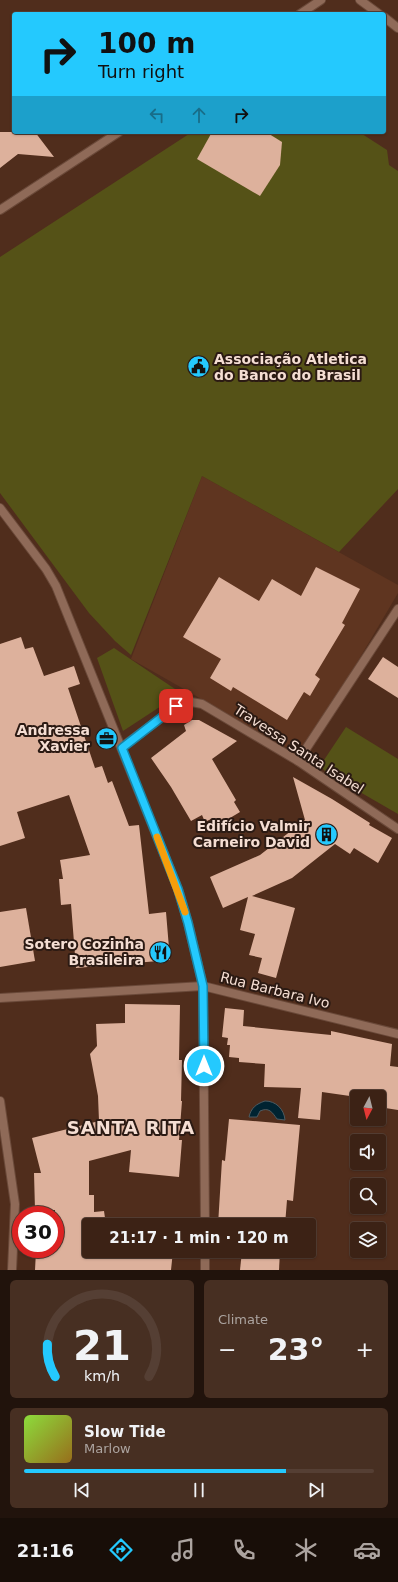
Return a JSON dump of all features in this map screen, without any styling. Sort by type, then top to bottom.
[{"type":"street","points":[[303,12],[321,0]]},
{"type":"street","points":[[360,0],[376,12]]},
{"type":"street","points":[[386,19],[398,28]]},
{"type":"street","points":[[0,210],[116,134]]},
{"type":"street","points":[[0,508],[46,569],[56,586],[178,889],[188,923],[203,986],[205,1218]]},
{"type":"street","points":[[298,762],[398,609]]},
{"type":"street","name":"Travessa Santa Isabel","points":[[122,748],[176,706],[182,703],[191,702],[202,704],[298,762],[398,829]]},
{"type":"street","name":"Rua Barbara Ivo","points":[[0,998],[203,986],[398,1034]]},
{"type":"street","points":[[0,1101],[15,1204],[12,1270]]},
{"type":"street","points":[[205,1258],[205,1270]]},
{"type":"shaded area","name":"Associação Atletica do Banco do Brasil","points":[[189,134],[362,134],[387,150],[389,165],[398,171],[398,489],[339,552],[202,476],[131,655],[115,641],[89,613],[0,493],[0,257]]},
{"type":"shaded area","points":[[202,476],[398,585],[398,593],[302,756],[131,659]]},
{"type":"shaded area","points":[[114,648],[181,693],[123,731],[97,658]]},
{"type":"shaded area","points":[[346,727],[398,759],[398,814],[327,773],[320,766]]},
{"type":"water","points":[[265,1101],[273,1102],[279,1106],[283,1112],[285,1120],[277,1119],[272,1112],[268,1110],[260,1111],[257,1117],[249,1117],[254,1107]]},
{"type":"building","points":[[0,132],[12,132],[12,134],[37,134],[54,157],[18,154],[0,168]]},
{"type":"building","points":[[211,134],[269,134],[282,142],[280,165],[260,196],[197,159]]},
{"type":"building","points":[[316,567],[360,589],[342,623],[345,625],[315,675],[320,679],[310,696],[304,692],[287,720],[233,687],[231,691],[210,678],[221,659],[183,637],[219,577],[259,601],[272,579],[301,596]]},
{"type":"building","points":[[21,637],[25,649],[33,647],[44,676],[74,666],[80,684],[68,688],[95,768],[102,766],[108,783],[112,781],[129,826],[139,825],[149,914],[166,912],[170,960],[76,968],[71,904],[61,905],[59,879],[63,879],[60,860],[90,855],[69,795],[17,812],[25,838],[0,846],[0,644]]},
{"type":"building","points":[[383,657],[398,667],[398,698],[368,679]]},
{"type":"building","points":[[192,720],[199,720],[237,741],[212,759],[236,800],[234,802],[240,812],[215,827],[211,819],[205,822],[202,815],[191,821],[171,787],[151,758],[186,731],[184,725]]},
{"type":"building","points":[[293,777],[332,799],[370,823],[369,825],[392,838],[378,863],[354,848],[350,854],[335,844],[292,878],[252,896],[295,908],[276,978],[258,973],[262,958],[249,955],[255,934],[240,930],[248,897],[223,908],[210,877],[260,855],[305,820]]},
{"type":"building","points":[[26,908],[35,961],[0,967],[0,912]]},
{"type":"building","points":[[125,1004],[180,1005],[179,1060],[182,1060],[182,1101],[179,1140],[182,1140],[179,1177],[129,1172],[131,1150],[89,1161],[89,1195],[94,1195],[94,1212],[104,1211],[105,1218],[82,1218],[82,1258],[172,1258],[171,1270],[35,1270],[36,1258],[64,1258],[64,1206],[35,1206],[34,1173],[41,1173],[32,1138],[99,1121],[98,1096],[90,1054],[97,1046],[96,1024],[125,1023]]},
{"type":"building","points":[[225,1008],[244,1010],[243,1026],[331,1035],[331,1031],[392,1044],[390,1066],[398,1067],[398,1110],[386,1108],[386,1090],[350,1090],[350,1096],[322,1092],[320,1120],[298,1118],[301,1088],[264,1087],[265,1064],[239,1062],[239,1058],[229,1057],[230,1045],[227,1045],[228,1038],[222,1037]]},
{"type":"building","points":[[229,1119],[300,1125],[293,1201],[287,1200],[286,1218],[218,1218],[222,1160],[225,1161]]},
{"type":"building","points":[[241,1258],[280,1258],[279,1270],[240,1270]]},
{"type":"slow traffic","points":[[157,837],[178,889],[185,912]]},
{"type":"place","name":"Associação Atletica do Banco do Brasil","points":[[199,367]]},
{"type":"place","name":"Andressa Xavier","points":[[106,738]]},
{"type":"place","name":"Edifício Valmir Carneiro David","points":[[326,834]]},
{"type":"place","name":"Sotero Cozinha Brasileira","points":[[160,952]]},
{"type":"district","name":"SANTA RITA","points":[[131,1128]]},
{"type":"route","points":[[176,706],[122,748],[178,889],[188,923],[203,986],[204,1066]]}]
